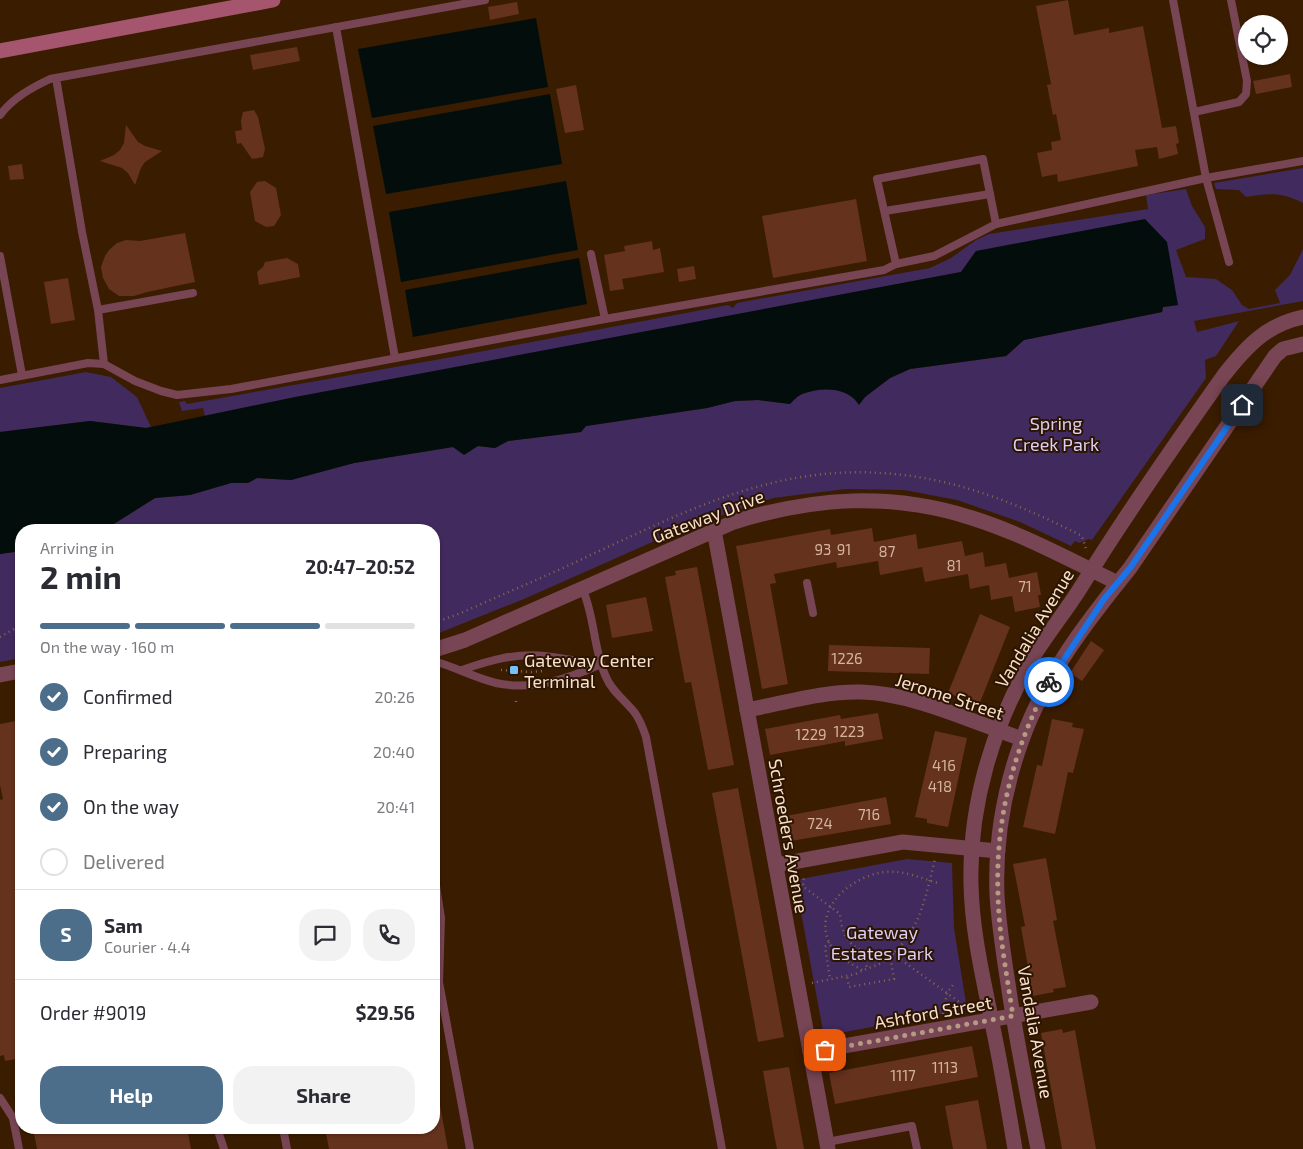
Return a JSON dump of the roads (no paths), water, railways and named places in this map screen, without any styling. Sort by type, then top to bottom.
[{"type":"street","points":[[0,51],[273,0]]},
{"type":"street","name":"Vandalia Avenue","points":[[1016,1149],[979,958],[973,922],[971,884],[972,848],[979,793],[998,731],[1013,695],[1034,656],[1108,542],[1224,375],[1249,345],[1271,328],[1286,321],[1303,317]]},
{"type":"street","name":"Vandalia Avenue","points":[[1038,1149],[1013,1016],[999,920],[998,895],[998,851],[1004,803],[1022,740],[1053,674],[1275,356],[1287,347],[1303,344]]},
{"type":"street","name":"Gateway Drive","points":[[440,648],[466,640],[714,530],[756,515],[796,506],[860,500],[905,503],[949,511],[986,523],[1118,583]]},
{"type":"street","name":"Schroeders Avenue","points":[[714,530],[828,1145]]},
{"type":"street","points":[[0,675],[15,672]]},
{"type":"street","name":"Jerome Street","points":[[747,710],[836,694],[872,692],[908,699],[1022,740]]},
{"type":"street","points":[[776,865],[903,842],[998,851]]},
{"type":"street","name":"Ashford Street","points":[[810,1052],[1091,1002]]},
{"type":"lane","points":[[0,115],[8,105],[30,88],[56,78],[485,0]]},
{"type":"lane","points":[[1174,0],[1206,178],[1229,262]]},
{"type":"lane","points":[[1194,112],[1239,102],[1246,94],[1247,81],[1231,0]]},
{"type":"lane","points":[[336,27],[395,358]]},
{"type":"lane","points":[[56,78],[82,232],[98,310],[104,364]]},
{"type":"lane","points":[[896,264],[877,179],[983,160],[996,224]]},
{"type":"lane","points":[[0,380],[88,362],[104,364],[141,384],[177,395],[231,389],[605,319],[884,270],[896,264],[934,256],[996,224],[1206,178],[1303,161]]},
{"type":"lane","points":[[885,211],[990,194]]},
{"type":"lane","points":[[592,254],[605,319]]},
{"type":"lane","points":[[0,256],[22,375]]},
{"type":"lane","points":[[98,310],[193,293]]},
{"type":"lane","points":[[807,583],[813,614]]},
{"type":"lane","points":[[582,588],[591,614],[601,664],[610,686],[635,713],[646,737],[722,1149]]},
{"type":"lane","points":[[462,670],[496,659],[524,655],[557,657],[578,662],[601,664]]},
{"type":"lane","points":[[440,663],[495,683],[516,686],[561,681],[601,664]]},
{"type":"lane","points":[[440,907],[442,918],[440,961]]},
{"type":"lane","points":[[440,987],[470,1149]]},
{"type":"lane","points":[[0,1098],[13,1118],[15,1128]]},
{"type":"lane","points":[[828,1145],[912,1126],[917,1149]]},
{"type":"lane","points":[[16,1134],[19,1149]]},
{"type":"lane","points":[[219,1134],[224,1149]]},
{"type":"lane","points":[[284,1134],[287,1149]]},
{"type":"place","name":"Gateway Center Terminal","points":[[514,670]]},
{"type":"park label","name":"Spring Creek Park","points":[[1056,433]]},
{"type":"park label","name":"Gateway Estates Park","points":[[882,942]]}]
